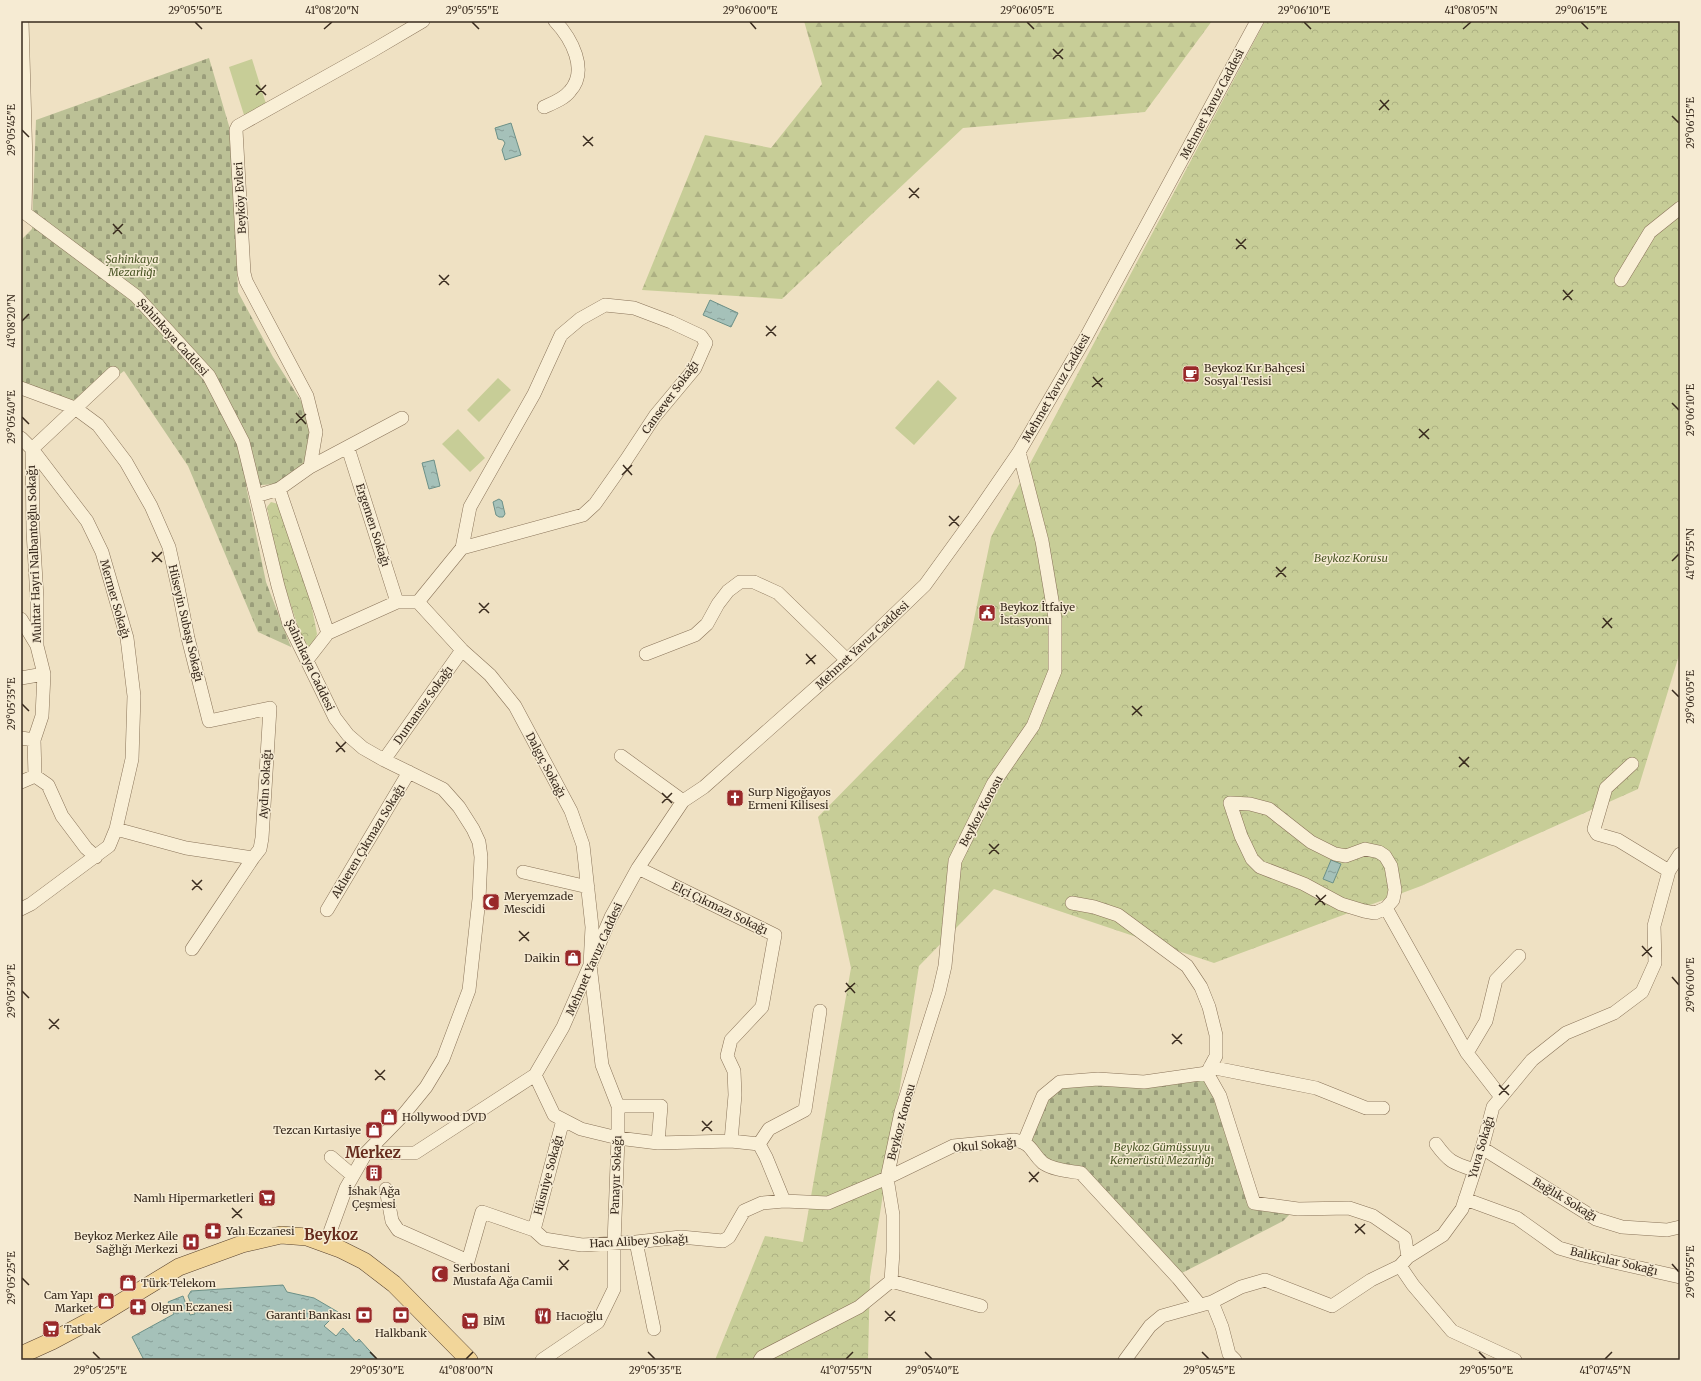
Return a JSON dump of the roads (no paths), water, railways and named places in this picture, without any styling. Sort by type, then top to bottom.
[{"type":"main road","points":[[21,1355],[45,1345],[95,1318],[179,1267],[242,1244],[281,1235],[308,1237],[326,1243],[364,1261],[394,1284],[469,1360]]},
{"type":"street","name":"Şahinkaya Caddesi","points":[[22,21],[23,215],[136,296],[209,376],[242,442],[289,624],[335,718],[348,735],[364,748],[384,760],[443,789],[459,807],[473,829],[479,842],[482,857],[469,990],[443,1059],[426,1087],[404,1114],[366,1153],[352,1174],[326,1243]]},
{"type":"street","name":"Beyköy Evleri","points":[[310,467],[316,432],[307,396],[246,281],[244,273],[236,130],[238,126],[372,52],[423,21]]},
{"type":"street","points":[[544,107],[556,102],[571,91],[578,76],[577,57],[572,44],[555,21]]},
{"type":"street","name":"Mehmet Yavuz Caddesi","points":[[366,1153],[416,1153],[534,1075],[563,1027],[611,917],[638,868],[683,801],[704,787],[847,660],[925,585],[976,516],[1019,452],[1085,339],[1257,21]]},
{"type":"street","points":[[1621,280],[1650,232],[1680,208]]},
{"type":"street","name":"Cansever Sokağı","points":[[418,602],[462,548],[470,507],[534,394],[561,335],[580,320],[605,305],[634,308],[677,324],[701,336],[706,343],[695,368],[655,416],[595,504],[583,515],[462,548]]},
{"type":"street","points":[[32,449],[113,373]]},
{"type":"street","name":"Hüseyin Subaşı Sokağı","points":[[21,388],[75,408],[98,425],[126,462],[151,506],[169,547],[188,638],[210,721],[270,708]]},
{"type":"street","points":[[256,496],[279,489],[310,467],[402,418]]},
{"type":"street","name":"Muhtar Hayri Nalbantoğlu Sokağı","points":[[21,438],[32,449],[26,500],[38,598],[37,646],[44,674],[42,716],[34,740],[35,776]]},
{"type":"street","name":"Ergemen Sokağı","points":[[348,448],[396,602]]},
{"type":"street","name":"Mermer Sokağı","points":[[21,909],[31,904],[109,846],[116,829],[132,759],[134,696],[127,638],[102,552],[90,527],[51,472],[32,449]]},
{"type":"street","name":"Beykoz Korosu","points":[[887,1178],[901,1112],[940,992],[945,966],[955,861],[993,784],[1033,726],[1055,672],[1055,618],[1042,541],[1019,452]]},
{"type":"street","points":[[279,489],[328,633]]},
{"type":"street","points":[[646,654],[695,635],[707,624],[718,604],[728,591],[740,582],[754,582],[778,593],[847,660]]},
{"type":"street","points":[[307,660],[328,633],[396,602],[418,602]]},
{"type":"street","name":"Dalgıç Sokağı","points":[[418,602],[462,650],[490,675],[516,706],[571,811],[583,845],[592,927],[590,965]]},
{"type":"street","points":[[21,619],[37,646]]},
{"type":"street","name":"Dumansız Sokağı","points":[[384,760],[462,650]]},
{"type":"street","points":[[21,678],[44,674]]},
{"type":"street","name":"Aydın Sokağı","points":[[192,949],[260,849],[262,838],[270,708]]},
{"type":"street","points":[[21,738],[34,740]]},
{"type":"street","points":[[621,756],[683,801]]},
{"type":"street","points":[[1632,764],[1606,788],[1594,830],[1597,834],[1618,840],[1668,871]]},
{"type":"street","name":"Aklıeren Çıkmazı Sokağı","points":[[327,910],[409,772]]},
{"type":"street","points":[[21,782],[35,776],[48,785],[62,816],[86,848],[96,857]]},
{"type":"street","points":[[1230,803],[1250,804],[1269,809],[1311,842],[1335,854],[1346,856],[1365,850],[1373,850],[1385,856],[1391,866],[1395,890],[1393,900],[1386,908],[1375,913],[1341,904],[1304,884],[1260,867],[1252,859],[1241,836],[1230,803]]},
{"type":"street","points":[[116,829],[186,848],[253,858]]},
{"type":"street","name":"Yuva Sokağı","points":[[1206,1303],[1241,1287],[1265,1280],[1332,1306],[1443,1236],[1462,1209],[1482,1148],[1493,1107],[1501,1097],[1532,1060],[1566,1033],[1614,1013],[1642,992],[1655,963],[1654,926],[1668,871],[1680,854]]},
{"type":"street","name":"Elçi Çıkmazı Sokağı","points":[[638,868],[775,935],[762,1008],[731,1040],[727,1056],[734,1071],[735,1095],[731,1141]]},
{"type":"street","points":[[523,872],[588,887]]},
{"type":"street","points":[[1072,903],[1094,907],[1118,915],[1187,966],[1201,987],[1209,1007],[1216,1035],[1216,1056],[1209,1070],[1220,1096],[1254,1203],[1298,1209],[1349,1208],[1373,1216],[1405,1238],[1404,1261],[1413,1285],[1452,1330],[1515,1360]]},
{"type":"street","points":[[1386,908],[1467,1053],[1501,1097]]},
{"type":"street","points":[[1467,1053],[1486,1021],[1496,980],[1519,956]]},
{"type":"street","name":"Panayır Sokağı","points":[[542,1360],[598,1322],[614,1289],[618,1106],[602,1064],[590,965]]},
{"type":"street","points":[[759,1144],[769,1129],[805,1110],[820,1011]]},
{"type":"street","points":[[1024,1142],[1043,1096],[1060,1082],[1098,1078],[1144,1082],[1209,1070],[1316,1088],[1366,1108],[1383,1108]]},
{"type":"street","points":[[534,1075],[554,1115],[581,1130],[618,1138],[658,1143],[731,1141],[759,1144]]},
{"type":"street","points":[[618,1106],[661,1106],[658,1143]]},
{"type":"street","name":"Hüsniye Sokağı","points":[[534,1230],[563,1120]]},
{"type":"street","name":"Okul Sokağı","points":[[784,1201],[828,1203],[887,1178],[953,1146],[1014,1140],[1024,1142],[1044,1164],[1063,1171],[1081,1172],[1178,1278],[1206,1303],[1222,1327],[1229,1354],[1235,1360]]},
{"type":"street","points":[[759,1144],[784,1201]]},
{"type":"street","points":[[1436,1144],[1446,1158],[1455,1164],[1474,1170]]},
{"type":"street","name":"Bağlık Sokağı","points":[[1482,1148],[1574,1207],[1596,1219],[1622,1227],[1667,1230],[1680,1227]]},
{"type":"street","points":[[331,1157],[352,1174]]},
{"type":"street","points":[[760,1360],[762,1357],[860,1307],[891,1281],[893,1215],[887,1178]]},
{"type":"street","name":"Hacı Alibey Sokağı","points":[[386,1189],[392,1221],[398,1230],[468,1261],[482,1212],[534,1230],[544,1238],[582,1245],[614,1244],[681,1237],[722,1241],[729,1237],[744,1211],[762,1203],[784,1201]]},
{"type":"street","name":"Balıkçılar Sokağı","points":[[1465,1198],[1516,1218],[1559,1248],[1680,1277]]},
{"type":"street","points":[[636,1242],[654,1329]]},
{"type":"street","points":[[891,1281],[981,1306]]},
{"type":"street","points":[[1125,1360],[1150,1326],[1162,1316],[1206,1303]]},
{"type":"water","points":[[511,123],[521,155],[505,160],[502,150],[505,143],[503,140],[498,139],[495,128]]},
{"type":"water","points":[[710,300],[738,313],[731,327],[703,315]]},
{"type":"water","points":[[434,460],[440,486],[429,489],[422,463]]},
{"type":"water","points":[[499,499],[502,501],[505,514],[503,517],[496,515],[493,502]]},
{"type":"water","points":[[1331,860],[1341,864],[1333,883],[1323,879]]},
{"type":"water","points":[[283,1285],[287,1292],[314,1298],[338,1312],[324,1326],[336,1336],[343,1328],[356,1342],[359,1339],[378,1360],[144,1360],[132,1337],[174,1314],[168,1302],[183,1296],[190,1315],[195,1314],[188,1296],[191,1291]]},
{"type":"place","name":"Beykoz Kır Bahçesi Sosyal Tesisi","points":[[1191,374]]},
{"type":"place","name":"Beykoz İtfaiye İstasyonu","points":[[987,613]]},
{"type":"place","name":"Surp Nigoğayos Ermeni Kilisesi","points":[[735,798]]},
{"type":"place","name":"Meryemzade Mescidi","points":[[491,902]]},
{"type":"place","name":"Daikin","points":[[573,958]]},
{"type":"place","name":"Hollywood DVD","points":[[389,1117]]},
{"type":"place","name":"Tezcan Kırtasiye","points":[[374,1130]]},
{"type":"place","name":"İshak Ağa Çeşmesi","points":[[374,1173]]},
{"type":"place","name":"Namlı Hipermarketleri","points":[[267,1198]]},
{"type":"place","name":"Yalı Eczanesi","points":[[213,1231]]},
{"type":"place","name":"Beykoz Merkez Aile Sağlığı Merkezi","points":[[191,1242]]},
{"type":"place","name":"Serbostani Mustafa Ağa Camii","points":[[440,1274]]},
{"type":"place","name":"Türk Telekom","points":[[128,1283]]},
{"type":"place","name":"Cam Yapı Market","points":[[106,1301]]},
{"type":"place","name":"Olgun Eczanesi","points":[[138,1307]]},
{"type":"place","name":"Garanti Bankası","points":[[364,1315]]},
{"type":"place","name":"Halkbank","points":[[401,1315]]},
{"type":"place","name":"Hacıoğlu","points":[[543,1316]]},
{"type":"place","name":"BİM","points":[[470,1321]]},
{"type":"place","name":"Tatbak","points":[[51,1329]]},
{"type":"district","name":"Merkez","points":[[373,1152]]},
{"type":"district","name":"Beykoz","points":[[331,1234]]},
{"type":"park label","name":"Şahinkaya Mezarlığı","points":[[132,265]]},
{"type":"park label","name":"Beykoz Korusu","points":[[1351,558]]},
{"type":"park label","name":"Beykoz Gümüşsuyu Kemerüstü Mezarlığı","points":[[1162,1153]]}]
